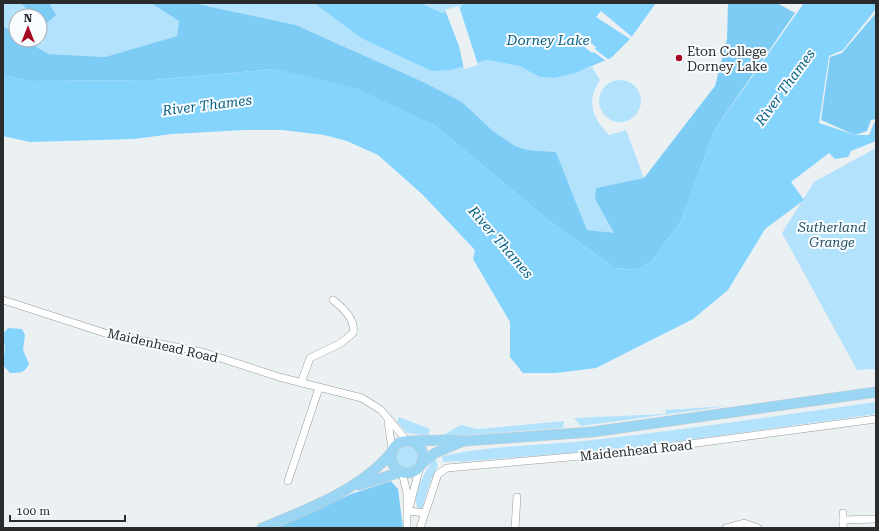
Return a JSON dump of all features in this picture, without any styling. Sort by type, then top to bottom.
[{"type":"main road","name":"Maidenhead Road","points":[[409,441],[465,441],[592,432],[876,392]]},
{"type":"main road","points":[[262,528],[346,490],[402,472],[412,472],[420,465],[423,456],[422,450],[416,444],[409,441],[398,443],[392,452],[373,472],[346,490]]},
{"type":"main road","name":"Maidenhead Road","points":[[420,465],[440,450],[465,441]]},
{"type":"main road","points":[[392,452],[393,466],[402,472]]},
{"type":"street","name":"Maidenhead Road","points":[[3,300],[108,334],[188,348],[301,383],[368,401],[381,410],[409,441]]},
{"type":"street","points":[[301,383],[310,358],[341,343],[353,333],[354,327],[350,319],[333,300]]},
{"type":"street","points":[[288,481],[319,388]]},
{"type":"street","points":[[387,417],[392,452]]},
{"type":"street","name":"Maidenhead Road","points":[[420,528],[438,474],[443,469],[450,467],[638,452],[876,419]]},
{"type":"street","points":[[408,511],[420,465]]},
{"type":"street","points":[[402,472],[408,511],[408,528]]},
{"type":"street","points":[[515,528],[517,497]]},
{"type":"street","points":[[408,511],[425,513]]},
{"type":"street","points":[[843,513],[843,524],[876,520]]},
{"type":"street","points":[[726,528],[744,524],[758,528]]},
{"type":"green space","points":[[3,3],[151,3],[179,21],[177,36],[105,57],[47,54],[38,48],[48,48],[48,8],[8,8],[8,29],[3,26]]},
{"type":"green space","points":[[193,3],[314,3],[361,38],[451,70],[487,60],[519,66],[540,77],[554,78],[592,67],[600,80],[593,95],[592,102],[595,116],[603,129],[609,135],[626,130],[644,178],[596,188],[595,199],[615,234],[587,230],[556,152],[528,150],[515,146],[493,131],[462,102],[296,25]]},
{"type":"green space","points":[[421,3],[464,3],[461,7],[442,13]]},
{"type":"green space","points":[[616,80],[624,80],[632,83],[638,89],[641,101],[638,113],[632,119],[624,122],[616,122],[608,119],[602,113],[599,105],[599,97],[602,89],[608,83]]},
{"type":"green space","name":"Sutherland Grange","points":[[876,148],[876,369],[857,370],[782,233],[814,182]]},
{"type":"green space","points":[[876,402],[876,414],[630,448],[458,462],[443,462],[442,456],[460,452],[628,436]]},
{"type":"green space","points":[[728,406],[581,426],[574,418],[665,414],[666,410]]},
{"type":"green space","points":[[399,417],[430,429],[428,436],[407,433],[397,422]]},
{"type":"green space","points":[[564,421],[563,428],[468,435],[443,435],[461,425],[478,429]]},
{"type":"green space","points":[[407,445],[415,449],[419,457],[415,465],[407,469],[399,465],[395,457],[399,449]]},
{"type":"green space","points":[[435,458],[438,466],[431,480],[422,508],[418,508],[416,497],[420,482]]},
{"type":"shaded area","points":[[21,3],[49,3],[56,15],[48,22],[48,8],[26,8]]},
{"type":"shaded area","points":[[151,3],[193,3],[296,25],[423,82],[462,102],[493,131],[515,146],[528,150],[556,152],[587,230],[614,233],[595,199],[596,188],[644,178],[715,86],[727,39],[728,3],[777,3],[795,13],[715,129],[681,221],[652,261],[636,270],[615,268],[548,220],[433,124],[275,69],[154,80],[30,81],[3,75],[3,26],[8,29],[8,48],[38,48],[48,54],[105,57],[177,36],[179,21]]},
{"type":"shaded area","points":[[876,13],[876,119],[871,120],[867,131],[855,135],[821,120],[830,57],[842,53]]},
{"type":"shaded area","points":[[391,481],[398,489],[403,528],[276,528],[351,494]]},
{"type":"water","name":"Dorney Lake","points":[[314,3],[421,3],[442,13],[461,7],[464,3],[656,3],[630,39],[611,58],[575,73],[554,78],[540,77],[519,66],[487,60],[451,70],[432,71],[361,38]]},
{"type":"water","name":"River Thames","points":[[804,3],[876,3],[876,9],[843,50],[829,56],[819,123],[855,135],[869,135],[874,123],[876,122],[876,141],[851,151],[848,157],[835,159],[829,153],[791,182],[804,200],[765,229],[728,290],[693,319],[596,368],[556,373],[523,373],[510,357],[510,322],[473,259],[475,250],[422,194],[378,155],[347,141],[324,135],[282,130],[245,130],[172,134],[134,139],[30,142],[3,136],[3,75],[30,81],[154,80],[275,69],[356,88],[433,124],[548,220],[615,268],[636,270],[652,261],[681,221],[715,129]]},
{"type":"water","points":[[8,328],[22,329],[25,335],[23,350],[29,364],[24,371],[20,373],[10,373],[3,365],[5,349],[3,334]]},
{"type":"pier","points":[[459,6],[478,65],[464,69],[459,46],[445,10]]},
{"type":"pier","points":[[601,11],[632,37],[630,39],[596,17]]},
{"type":"pier","points":[[578,32],[596,47],[595,49],[609,60],[606,61],[594,52],[592,53],[573,38]]},
{"type":"place","name":"Eton College Dorney Lake","points":[[679,58]]}]
